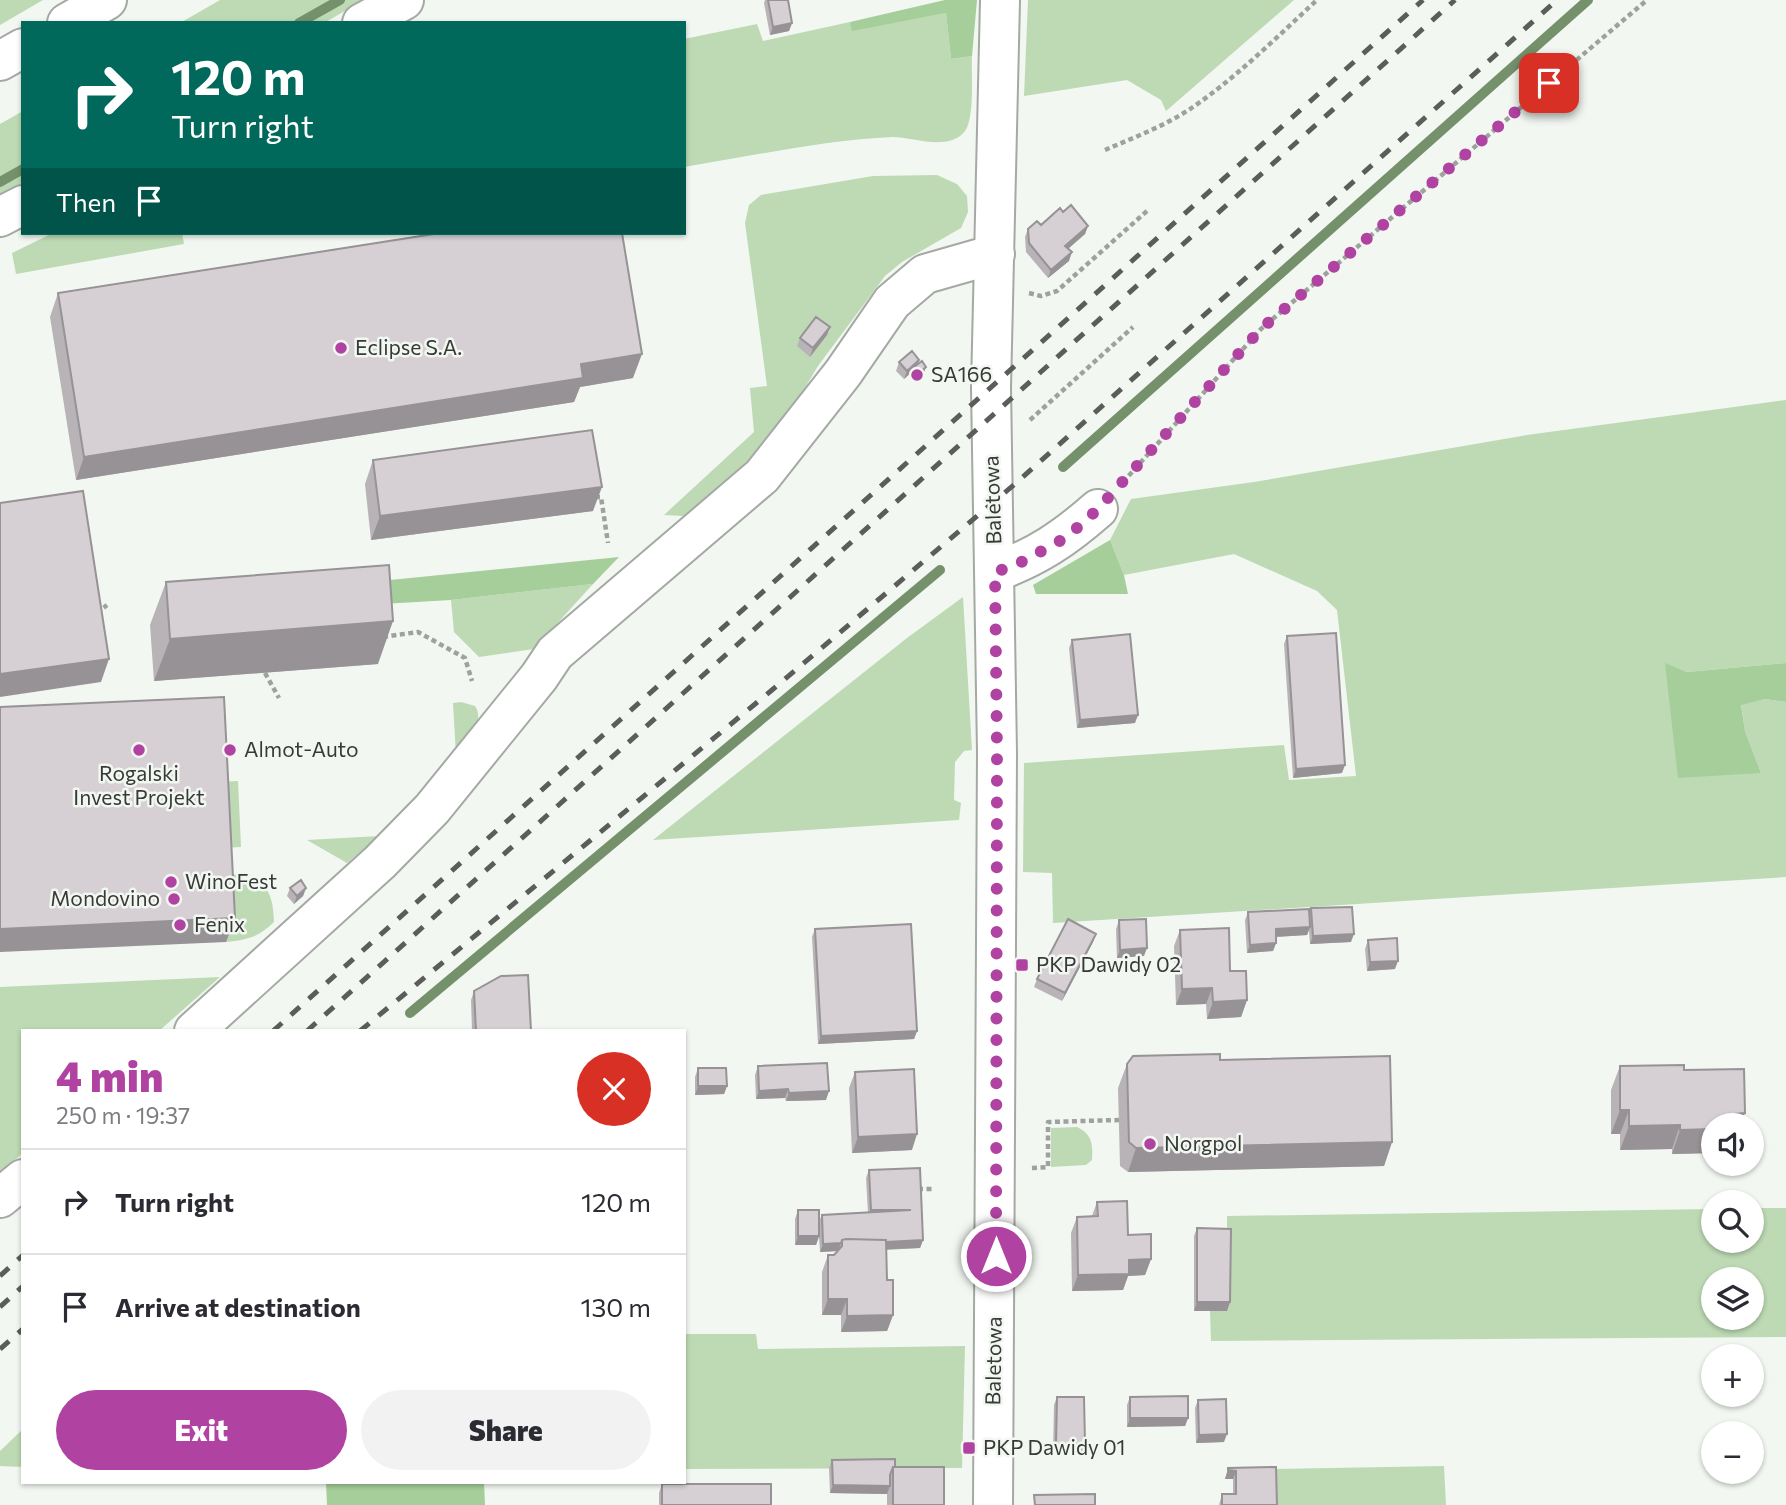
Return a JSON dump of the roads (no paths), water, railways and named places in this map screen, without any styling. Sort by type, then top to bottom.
[{"type":"main road","points":[[70,21],[107,0]]},
{"type":"main road","points":[[366,21],[404,0]]},
{"type":"main road","name":"Baletowa","points":[[993,1505],[997,753],[991,418],[1000,0]]},
{"type":"main road","points":[[0,61],[21,49]]},
{"type":"main road","points":[[0,217],[21,206]]},
{"type":"main road","points":[[196,1029],[380,862],[432,809],[539,677],[555,653],[762,476],[843,373],[892,302],[925,274],[995,254]]},
{"type":"main road","points":[[995,572],[1016,565],[1067,537],[1098,509]]},
{"type":"main road","points":[[0,1198],[21,1181]]},
{"type":"waterway","points":[[303,21],[340,0]]},
{"type":"waterway","points":[[1063,467],[1588,0]]},
{"type":"waterway","points":[[0,182],[21,170]]},
{"type":"waterway","points":[[410,1013],[940,570]]},
{"type":"railway","points":[[275,1029],[1423,0]]},
{"type":"railway","points":[[309,1029],[1455,0]]},
{"type":"railway","points":[[362,1029],[772,690],[1016,483],[1557,0]]},
{"type":"railway","points":[[0,1276],[21,1257]]},
{"type":"railway","points":[[0,1307],[21,1288]]},
{"type":"railway","points":[[0,1349],[21,1331]]},
{"type":"place","name":"Eclipse S.A.","points":[[341,348]]},
{"type":"place","name":"SA166","points":[[917,375]]},
{"type":"place","name":"Rogalski Invest Projekt","points":[[139,750]]},
{"type":"place","name":"Almot-Auto","points":[[230,750]]},
{"type":"place","name":"WinoFest","points":[[171,882]]},
{"type":"place","name":"Mondovino","points":[[174,899]]},
{"type":"place","name":"Fenix","points":[[180,925]]},
{"type":"place","name":"PKP Dawidy 02","points":[[1022,965]]},
{"type":"place","name":"Norgpol","points":[[1150,1144]]},
{"type":"place","name":"PKP Dawidy 01","points":[[969,1448]]}]
